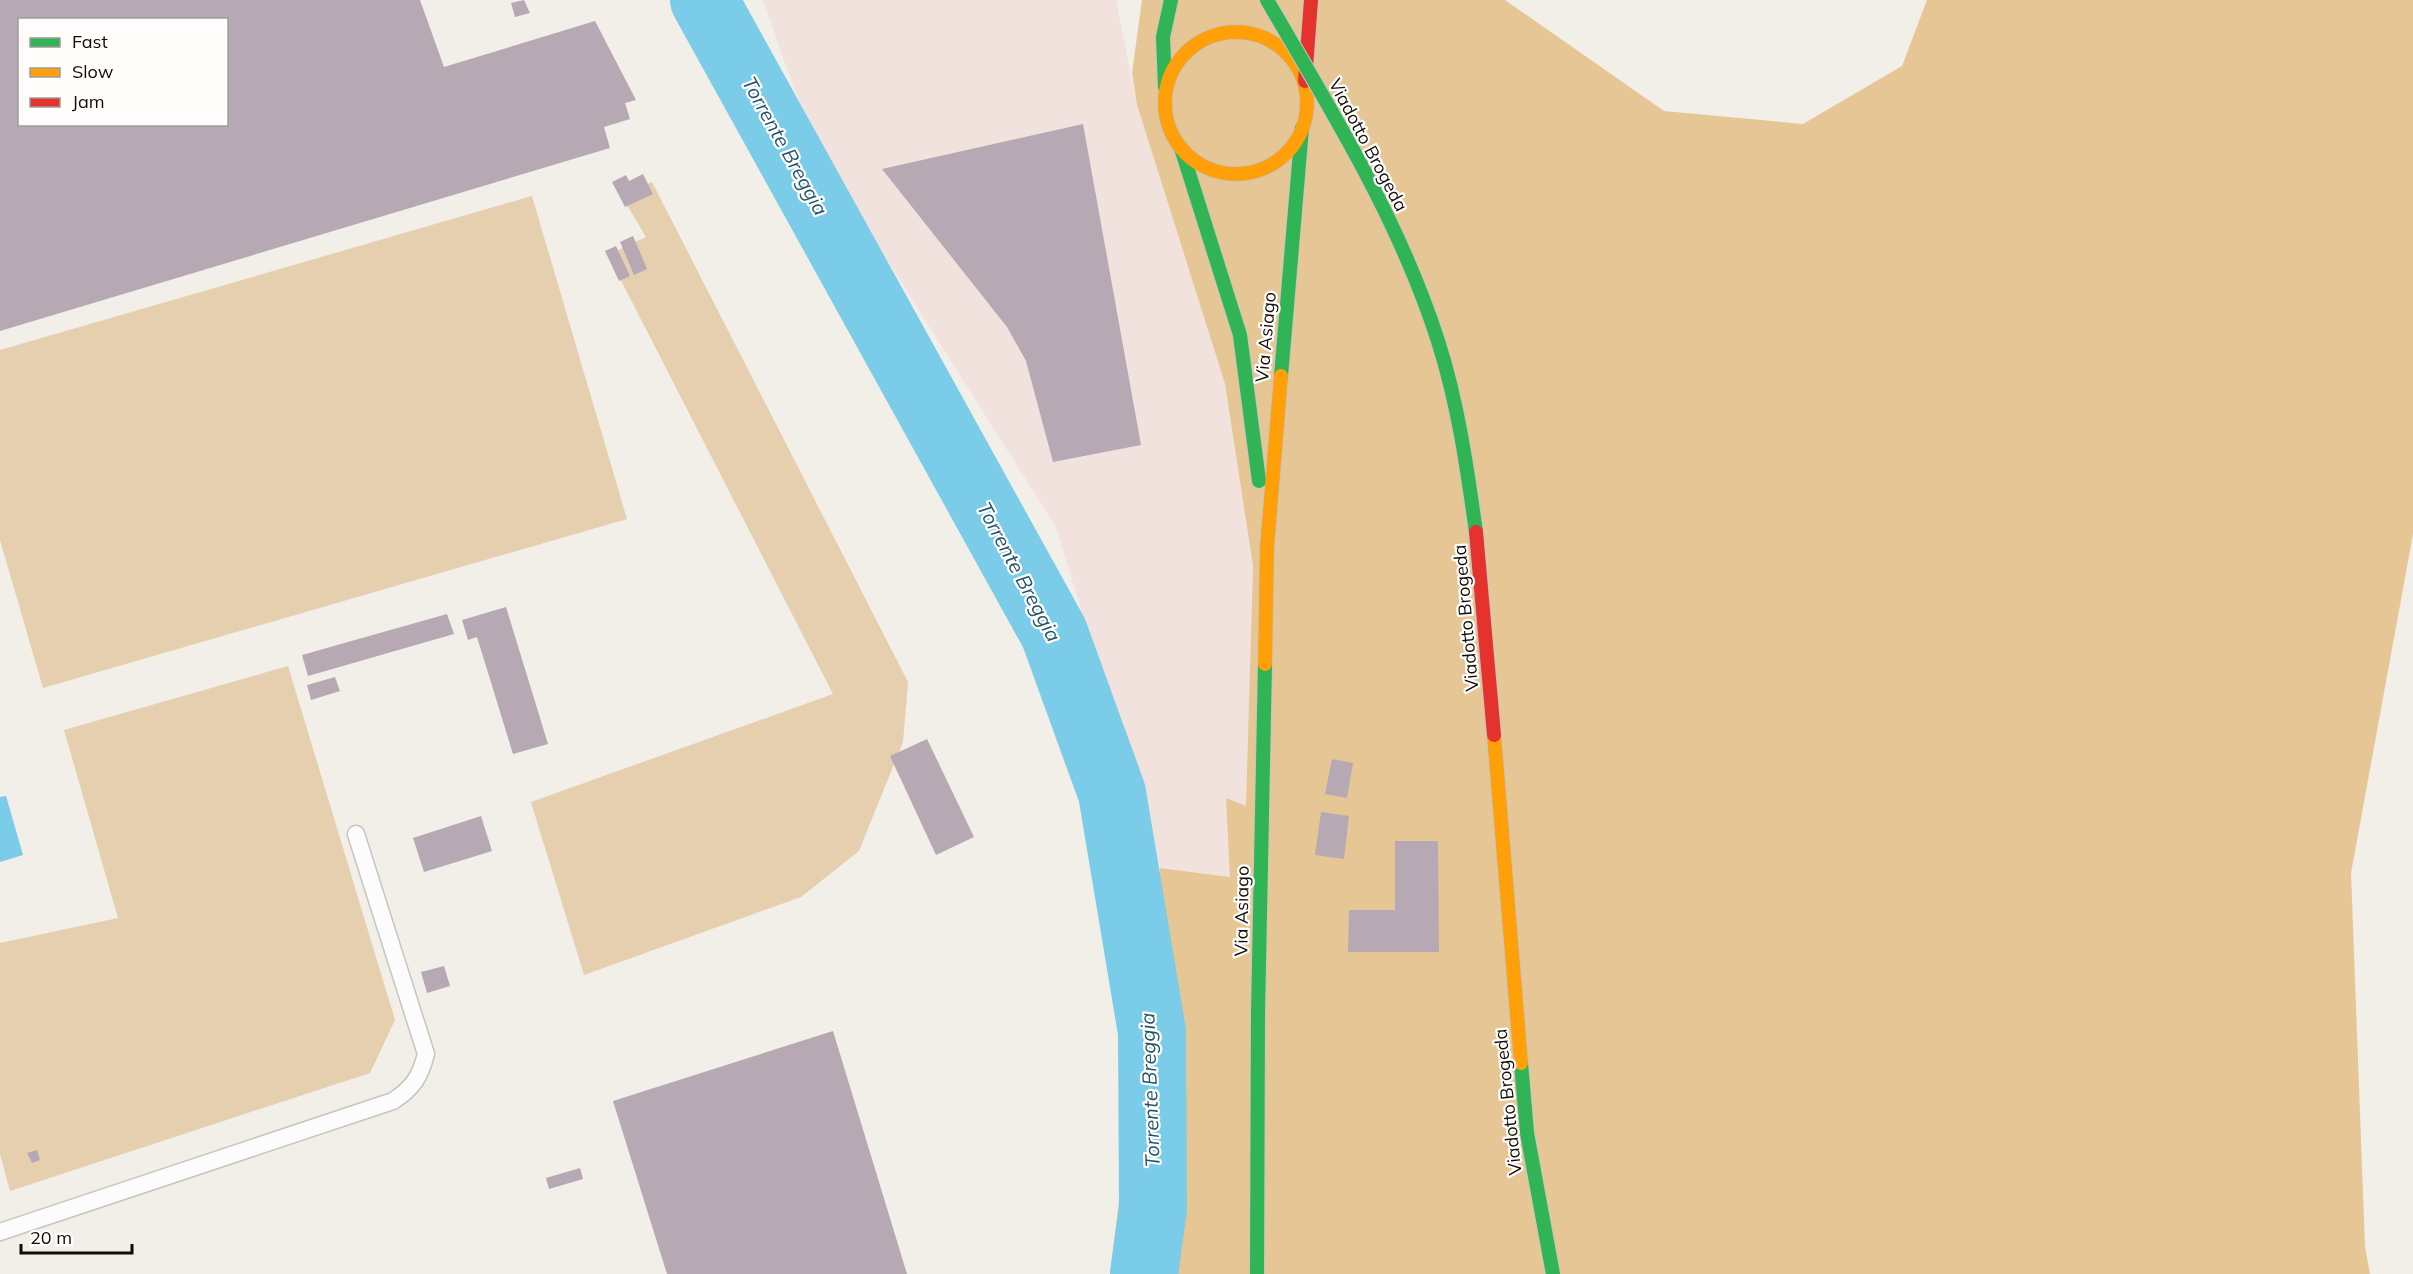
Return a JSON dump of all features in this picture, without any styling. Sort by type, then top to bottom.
[{"type":"street","points":[[1171,0],[1163,37],[1165,95],[1169,127],[1181,148],[1196,162],[1211,170],[1226,174],[1247,173],[1273,164],[1286,154],[1302,128],[1307,103],[1305,86],[1311,0]]},
{"type":"street","name":"Viadotto Brogeda","points":[[1267,0],[1319,89],[1402,248],[1437,340],[1457,412],[1480,565],[1527,1133],[1553,1274]]},
{"type":"street","points":[[1165,95],[1172,72],[1185,53],[1198,43],[1223,33],[1239,32],[1273,43],[1287,53],[1305,86]]},
{"type":"street","name":"Via Asiago","points":[[1257,1274],[1258,1012],[1267,548],[1302,128]]},
{"type":"street","name":"Via Asiago","points":[[1181,148],[1240,335],[1267,548]]},
{"type":"lane","points":[[0,1232],[393,1101],[410,1090],[420,1075],[426,1054],[356,834]]},
{"type":"shaded area","points":[[763,0],[1116,0],[1137,106],[1225,384],[1253,566],[1247,807],[1227,798],[1231,877],[1160,868],[1056,527],[841,187],[794,89]]},
{"type":"shaded area","points":[[1142,0],[1505,0],[1664,111],[1803,124],[1902,66],[1927,0],[2413,0],[2413,534],[2351,873],[2365,1247],[2370,1274],[1110,1274],[1160,868],[1230,877],[1226,798],[1246,806],[1253,566],[1225,384],[1137,105],[1132,73]]},
{"type":"shaded area","points":[[652,182],[908,682],[903,742],[859,851],[801,897],[584,975],[531,802],[833,694],[608,255],[646,237],[621,195]]},
{"type":"shaded area","points":[[532,196],[627,519],[43,688],[0,540],[0,350]]},
{"type":"shaded area","points":[[288,666],[395,1020],[370,1073],[10,1191],[0,1154],[0,943],[118,918],[64,730]]},
{"type":"water","points":[[6,796],[23,855],[0,862],[0,797]]},
{"type":"building","points":[[0,0],[420,0],[444,67],[595,21],[636,100],[625,103],[630,119],[604,127],[610,148],[0,331]]},
{"type":"building","points":[[524,0],[530,13],[515,17],[511,3]]},
{"type":"building","points":[[1083,124],[1141,445],[1053,462],[1026,361],[1007,327],[882,169]]},
{"type":"building","points":[[643,174],[653,194],[625,207],[612,182],[626,175],[629,181]]},
{"type":"building","points":[[633,236],[647,269],[634,275],[620,242]]},
{"type":"building","points":[[616,246],[630,276],[619,281],[605,251]]},
{"type":"building","points":[[506,607],[548,744],[513,754],[477,637],[468,640],[462,620]]},
{"type":"building","points":[[447,614],[454,634],[308,676],[302,655]]},
{"type":"building","points":[[335,677],[340,691],[311,700],[307,685]]},
{"type":"building","points":[[927,739],[974,837],[936,855],[890,756]]},
{"type":"building","points":[[1332,759],[1353,763],[1347,798],[1325,794]]},
{"type":"building","points":[[1321,812],[1349,816],[1344,859],[1315,855]]},
{"type":"building","points":[[481,816],[492,851],[424,872],[413,838]]},
{"type":"building","points":[[1395,841],[1438,841],[1439,952],[1348,952],[1349,910],[1395,910]]},
{"type":"building","points":[[444,966],[450,986],[427,993],[421,972]]},
{"type":"building","points":[[833,1031],[907,1274],[667,1274],[613,1101]]},
{"type":"building","points":[[37,1150],[40,1160],[32,1163],[27,1153]]},
{"type":"building","points":[[580,1168],[583,1179],[549,1189],[546,1178]]},
{"type":"waterway","name":"Torrente Breggia","points":[[704,0],[1054,633],[1112,793],[1152,1032],[1153,1208],[1144,1274]]},
{"type":"traffic: fast","points":[[1165,87],[1163,37],[1171,0]]},
{"type":"traffic: fast","points":[[1267,0],[1384,208],[1422,296],[1451,388],[1476,532]]},
{"type":"traffic: fast","points":[[1281,376],[1302,128]]},
{"type":"traffic: fast","points":[[1181,148],[1240,335],[1259,481]]},
{"type":"traffic: fast","points":[[1257,1274],[1258,1013],[1265,664]]},
{"type":"traffic: fast","points":[[1521,1063],[1527,1133],[1553,1274]]},
{"type":"traffic: slow","points":[[1236,32],[1263,38],[1286,53],[1301,76],[1307,103],[1301,130],[1286,153],[1263,168],[1236,174],[1209,168],[1186,153],[1171,130],[1165,103],[1171,76],[1186,53],[1209,38],[1236,32]]},
{"type":"traffic: slow","points":[[1265,664],[1267,548],[1281,376]]},
{"type":"traffic: slow","points":[[1494,735],[1521,1063]]},
{"type":"traffic: jam","points":[[1305,81],[1311,0]]},
{"type":"traffic: jam","points":[[1476,532],[1494,735]]}]
